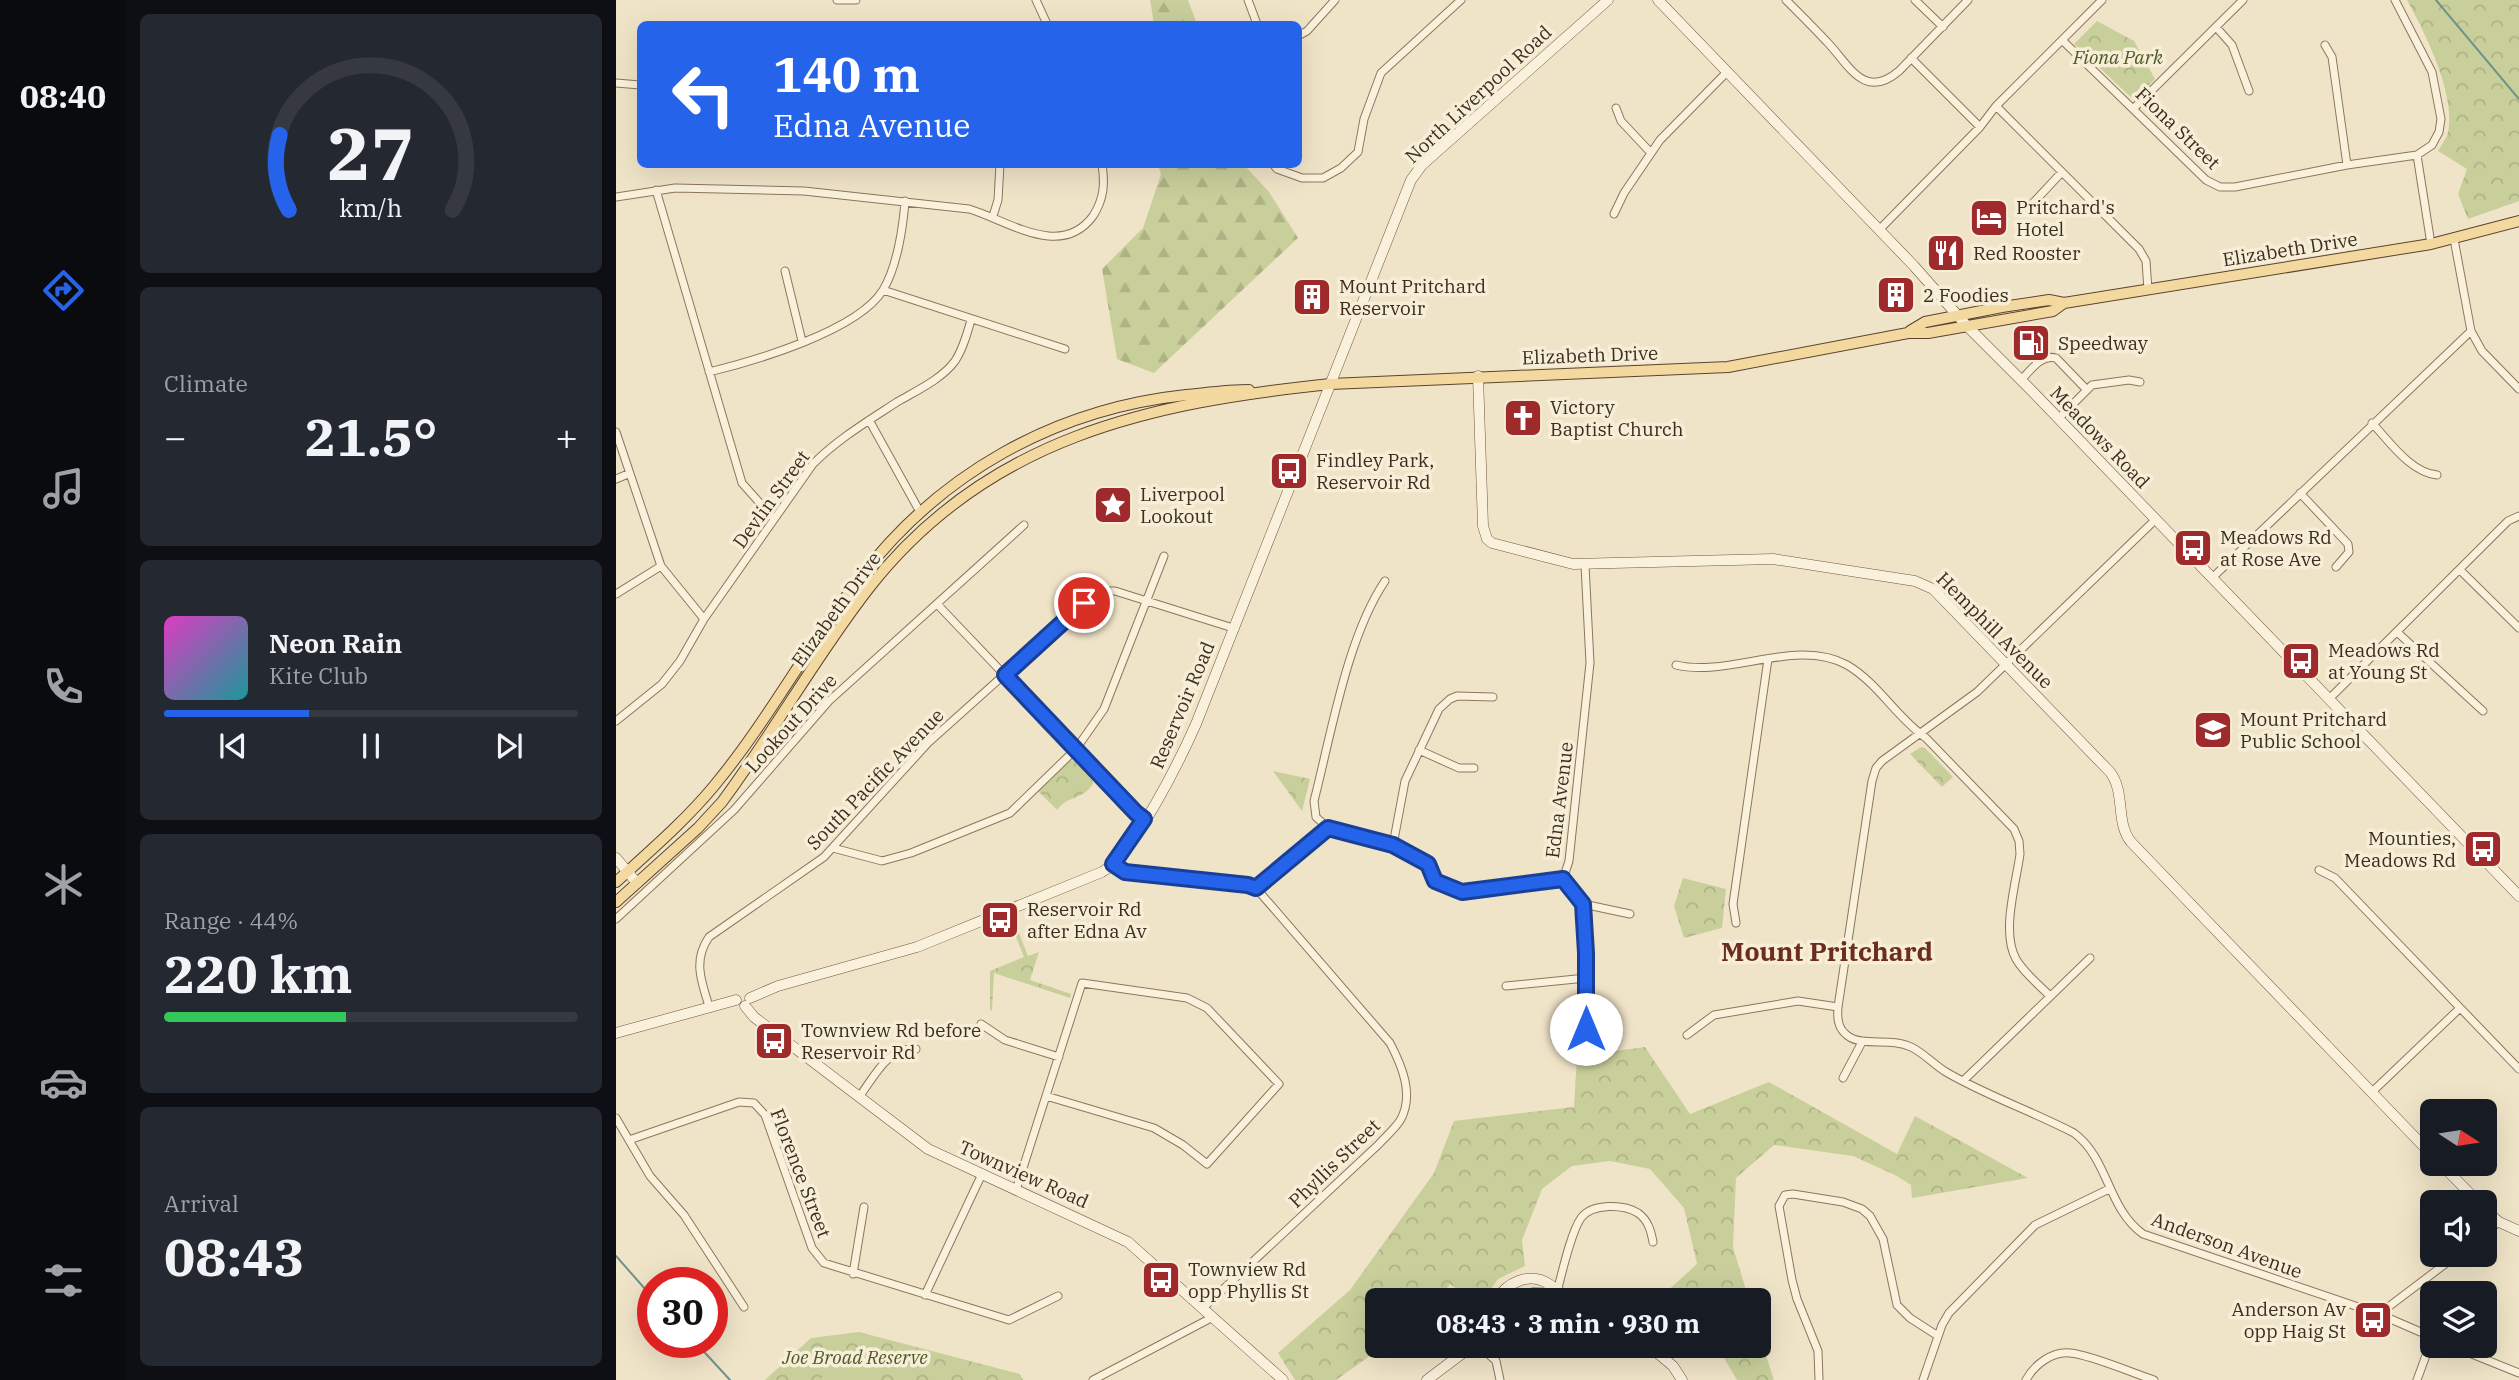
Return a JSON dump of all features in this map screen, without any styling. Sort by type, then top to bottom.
[{"type":"main road","name":"Elizabeth Drive","points":[[1908,333],[1925,322],[2049,300],[2064,303],[2431,244],[2519,221]]},
{"type":"main road","name":"Elizabeth Drive","points":[[616,882],[685,818],[714,786],[858,581],[887,545],[920,512],[983,464],[1050,429],[1084,416],[1153,398],[1233,390],[1270,390],[1478,376],[1728,367],[1908,333],[2053,311],[2064,303]]},
{"type":"main road","name":"Elizabeth Drive","points":[[616,902],[698,828],[722,802],[869,588],[911,541],[950,506],[1022,459],[1082,433],[1157,413],[1270,390]]},
{"type":"street","points":[[837,0],[856,0]]},
{"type":"street","points":[[1036,0],[1046,21]]},
{"type":"street","points":[[1248,0],[1256,21]]},
{"type":"street","points":[[1302,34],[1335,0]]},
{"type":"street","points":[[1276,168],[1302,178],[1323,178],[1358,152],[1364,119],[1381,73],[1461,0]]},
{"type":"street","name":"North Liverpool Road","points":[[1330,384],[1416,172],[1608,0]]},
{"type":"street","name":"Meadows Road","points":[[1658,0],[1879,230],[1966,325],[2519,896]]},
{"type":"street","points":[[1787,0],[1851,72],[1860,79],[1872,82],[1890,79],[1968,0]]},
{"type":"street","points":[[1915,0],[1942,27]]},
{"type":"street","points":[[1879,230],[1980,127],[1996,106],[2102,0]]},
{"type":"street","points":[[2134,108],[2243,0]]},
{"type":"street","points":[[2395,0],[2432,72],[2441,118],[2439,132],[2432,145],[2417,155],[2431,244]]},
{"type":"street","points":[[2216,27],[2232,45],[2249,91]]},
{"type":"street","name":"Fiona Street","points":[[2062,40],[2206,180],[2220,187],[2235,187],[2347,165],[2417,155]]},
{"type":"street","points":[[2325,46],[2332,57],[2347,165]]},
{"type":"street","points":[[1911,58],[1980,127]]},
{"type":"street","points":[[1614,214],[1660,140],[1726,73]]},
{"type":"street","points":[[616,83],[637,85]]},
{"type":"street","points":[[1996,106],[2139,249],[2146,261],[2148,289]]},
{"type":"street","points":[[1616,108],[1621,121],[1651,153]]},
{"type":"street","points":[[993,216],[998,200],[1000,168]]},
{"type":"street","points":[[616,197],[675,188],[804,191],[969,209],[993,216],[1035,235],[1058,236],[1079,231],[1088,222],[1100,202],[1105,185],[1103,168]]},
{"type":"street","points":[[2033,203],[2063,173]]},
{"type":"street","points":[[656,190],[742,483],[774,519]]},
{"type":"street","points":[[709,372],[733,366],[836,328],[857,315],[883,290],[896,254],[905,201]]},
{"type":"street","points":[[2454,239],[2470,331],[2482,351],[2519,389]]},
{"type":"street","points":[[785,271],[802,341]]},
{"type":"street","points":[[883,290],[1065,349]]},
{"type":"street","name":"Devlin Street","points":[[616,721],[662,684],[680,661],[704,619],[813,464],[869,420],[937,377],[954,363],[964,345],[971,320]]},
{"type":"street","points":[[2212,578],[2470,331]]},
{"type":"street","points":[[2021,380],[2049,356],[2056,358],[2087,390]]},
{"type":"street","name":"Hemphill Avenue","points":[[1478,376],[1483,526],[1487,539],[1501,547],[1551,560],[1585,565],[1773,559],[1922,582],[1937,592],[2115,779],[2120,795],[2123,828],[2131,842],[2420,1142]]},
{"type":"street","points":[[2059,419],[2092,385],[2129,380],[2140,382]]},
{"type":"street","name":"Reservoir Road","points":[[616,1033],[709,1006],[744,1001],[778,986],[917,947],[1102,872],[1113,864],[1174,772],[1186,747],[1330,384]]},
{"type":"street","points":[[869,420],[920,512]]},
{"type":"street","points":[[2372,423],[2412,465],[2437,475]]},
{"type":"street","points":[[616,432],[661,566],[704,619]]},
{"type":"street","points":[[616,480],[628,474]]},
{"type":"street","points":[[2300,493],[2348,544],[2349,552],[2336,567]]},
{"type":"street","points":[[2329,699],[2508,522],[2519,516]]},
{"type":"street","points":[[1843,1078],[1862,1042],[1842,1031],[1838,1007],[1874,774],[1882,761],[1964,703],[2155,520]]},
{"type":"street","name":"Lookout Drive","points":[[616,919],[734,810],[829,701],[1024,525]]},
{"type":"street","points":[[833,848],[882,861],[911,853],[1010,813],[1076,749],[1104,709],[1164,556]]},
{"type":"street","name":"Edna Avenue","points":[[1328,828],[1393,845],[1428,864],[1435,881],[1462,892],[1563,879],[1569,861],[1590,663],[1585,565]]},
{"type":"street","points":[[616,594],[661,566]]},
{"type":"street","points":[[2460,570],[2519,628]]},
{"type":"street","points":[[1113,864],[1125,872],[1256,888],[1328,828],[1314,813],[1314,801],[1351,656],[1374,596],[1385,580]]},
{"type":"street","name":"South Pacific Avenue","points":[[709,1006],[698,963],[709,937],[824,857],[928,743],[1092,596],[1100,592],[1115,591],[1233,628]]},
{"type":"street","points":[[937,604],[1144,819]]},
{"type":"street","points":[[2397,632],[2483,711]]},
{"type":"street","points":[[1676,665],[1697,668],[1805,656],[1839,662],[1863,677],[2017,835],[2020,854],[2009,939],[2022,967],[2050,996]]},
{"type":"street","points":[[1736,923],[1733,904],[1768,659]]},
{"type":"street","points":[[1393,845],[1402,790],[1439,709],[1457,696],[1493,697]]},
{"type":"street","points":[[1419,750],[1460,768],[1474,768]]},
{"type":"street","points":[[616,859],[637,883]]},
{"type":"street","points":[[2319,870],[2335,878],[2519,1069]]},
{"type":"street","points":[[1563,879],[1583,904],[1586,1029]]},
{"type":"street","name":"Phyllis Street","points":[[1203,1308],[1378,1145],[1401,1119],[1407,1093],[1403,1068],[1390,1044],[1256,888]]},
{"type":"street","points":[[1583,904],[1630,914]]},
{"type":"street","points":[[1962,1081],[2090,958]]},
{"type":"street","points":[[1506,986],[1586,978]]},
{"type":"street","points":[[1016,1190],[1082,983],[1187,998],[1207,1008],[1279,1084],[1207,1164],[1154,1128],[1046,1096]]},
{"type":"street","name":"Townview Road","points":[[744,1001],[754,1017],[916,1142],[952,1162],[1119,1237],[1136,1249],[1283,1380]]},
{"type":"street","points":[[1687,1035],[1714,1014],[1798,1001],[1838,1007]]},
{"type":"street","points":[[2372,1092],[2460,1008]]},
{"type":"street","points":[[981,1024],[1005,1040],[1059,1057]]},
{"type":"street","name":"Anderson Avenue","points":[[1862,1042],[1883,1040],[1912,1047],[1945,1072],[2074,1133],[2097,1157],[2109,1189],[2126,1219],[2154,1239],[2379,1314],[2420,1333]]},
{"type":"street","points":[[859,1097],[890,1056],[899,1050],[916,1049]]},
{"type":"street","name":"Florence Street","points":[[629,1140],[739,1102],[754,1103],[765,1115],[812,1248],[824,1263],[1009,1320],[1058,1296]]},
{"type":"street","points":[[616,1118],[618,1126],[650,1176],[684,1215],[744,1307]]},
{"type":"street","points":[[925,1295],[982,1174]]},
{"type":"street","points":[[2453,1176],[2466,1190]]},
{"type":"street","points":[[1923,1380],[1938,1336],[1954,1306],[2027,1231],[2052,1215],[2109,1189]]},
{"type":"street","points":[[1818,1380],[1818,1351],[1797,1299],[1790,1268],[1779,1206],[1785,1195],[1843,1202],[1862,1209],[1870,1216],[1883,1239],[1897,1305],[1910,1318],[1938,1336]]},
{"type":"street","points":[[853,1274],[864,1207]]},
{"type":"street","points":[[1558,1288],[1579,1222],[1587,1212],[1607,1208],[1635,1212],[1651,1229],[1653,1242]]},
{"type":"street","points":[[2499,1222],[2519,1231]]},
{"type":"street","points":[[2379,1314],[2441,1267]]},
{"type":"street","points":[[1506,1288],[1525,1279],[1546,1282],[1553,1288]]},
{"type":"street","points":[[1093,1380],[1213,1317]]},
{"type":"street","points":[[2026,1380],[2043,1361],[2069,1353],[2154,1380]]},
{"type":"street","points":[[1427,1380],[1456,1358]]},
{"type":"street","points":[[1493,1358],[1496,1361],[1500,1380]]},
{"type":"street","points":[[1663,1358],[1673,1366],[1682,1380]]},
{"type":"street","points":[[2417,1380],[2425,1358]]},
{"type":"street","points":[[2482,1358],[2519,1373]]},
{"type":"green space","points":[[1150,0],[1188,0],[1196,21],[1154,21]]},
{"type":"green space","points":[[2407,0],[2519,0],[2519,201],[2468,219],[2458,194],[2467,169],[2438,151],[2447,134],[2449,117],[2443,82],[2430,46]]},
{"type":"green space","name":"Fiona Park","points":[[2097,21],[2134,41],[2155,79],[2134,100],[2074,44]]},
{"type":"green space","points":[[1159,168],[1247,168],[1269,192],[1298,238],[1154,373],[1117,359],[1102,269],[1143,228],[1161,174]]},
{"type":"green space","points":[[1921,747],[1953,777],[1942,787],[1910,754]]},
{"type":"green space","points":[[1068,760],[1074,761],[1093,784],[1057,810],[1036,789]]},
{"type":"green space","points":[[1273,771],[1310,779],[1302,811]]},
{"type":"green space","points":[[1683,878],[1726,889],[1722,928],[1684,938],[1674,906]]},
{"type":"green space","points":[[1012,916],[1028,956],[1039,952],[1030,980],[1071,994],[1070,998],[994,973],[992,1011],[990,1010],[990,971],[1024,957],[1008,917]]},
{"type":"green space","points":[[1645,1047],[1690,1114],[1769,1082],[1897,1154],[1915,1116],[2028,1178],[1912,1198],[1911,1185],[1853,1156],[1774,1145],[1736,1178],[1733,1247],[1745,1288],[1671,1288],[1697,1264],[1684,1208],[1650,1169],[1610,1161],[1572,1166],[1542,1189],[1522,1240],[1525,1266],[1498,1279],[1492,1288],[1456,1288],[1450,1284],[1447,1288],[1365,1288],[1367,1358],[1336,1380],[1295,1380],[1278,1353],[1350,1290],[1434,1173],[1454,1121],[1574,1107],[1577,1056]]},
{"type":"green space","name":"Joe Broad Reserve","points":[[859,1332],[1020,1374],[1023,1380],[765,1380],[811,1338]]},
{"type":"green space","points":[[847,1354],[871,1380],[819,1380]]},
{"type":"green space","points":[[1724,1358],[1767,1358],[1774,1380],[1737,1380]]},
{"type":"waterway","points":[[2436,0],[2519,99]]},
{"type":"waterway","points":[[616,1256],[637,1280]]},
{"type":"waterway","points":[[710,1358],[730,1380]]},
{"type":"place","name":"Pritchard's Hotel","points":[[1989,218]]},
{"type":"place","name":"Red Rooster","points":[[1946,253]]},
{"type":"place","name":"2 Foodies","points":[[1896,295]]},
{"type":"place","name":"Mount Pritchard Reservoir","points":[[1312,297]]},
{"type":"place","name":"Speedway","points":[[2031,343]]},
{"type":"place","name":"Victory Baptist Church","points":[[1523,418]]},
{"type":"place","name":"Findley Park, Reservoir Rd","points":[[1289,471]]},
{"type":"place","name":"Liverpool Lookout","points":[[1113,505]]},
{"type":"place","name":"Meadows Rd at Rose Ave","points":[[2193,548]]},
{"type":"place","name":"Meadows Rd at Young St","points":[[2301,661]]},
{"type":"place","name":"Mount Pritchard Public School","points":[[2213,730]]},
{"type":"place","name":"Mounties, Meadows Rd","points":[[2483,849]]},
{"type":"place","name":"Reservoir Rd after Edna Av","points":[[1000,920]]},
{"type":"place","name":"Townview Rd before Reservoir Rd","points":[[774,1041]]},
{"type":"place","name":"Townview Rd opp Phyllis St","points":[[1161,1280]]},
{"type":"place","name":"Anderson Av opp Haig St","points":[[2373,1320]]},
{"type":"district","name":"Mount Pritchard","points":[[1827,952]]},
{"type":"route","points":[[1084,603],[1005,675],[1144,819],[1113,864],[1125,872],[1256,888],[1328,828],[1393,845],[1428,864],[1435,881],[1462,892],[1563,879],[1583,904],[1586,1029]]}]
